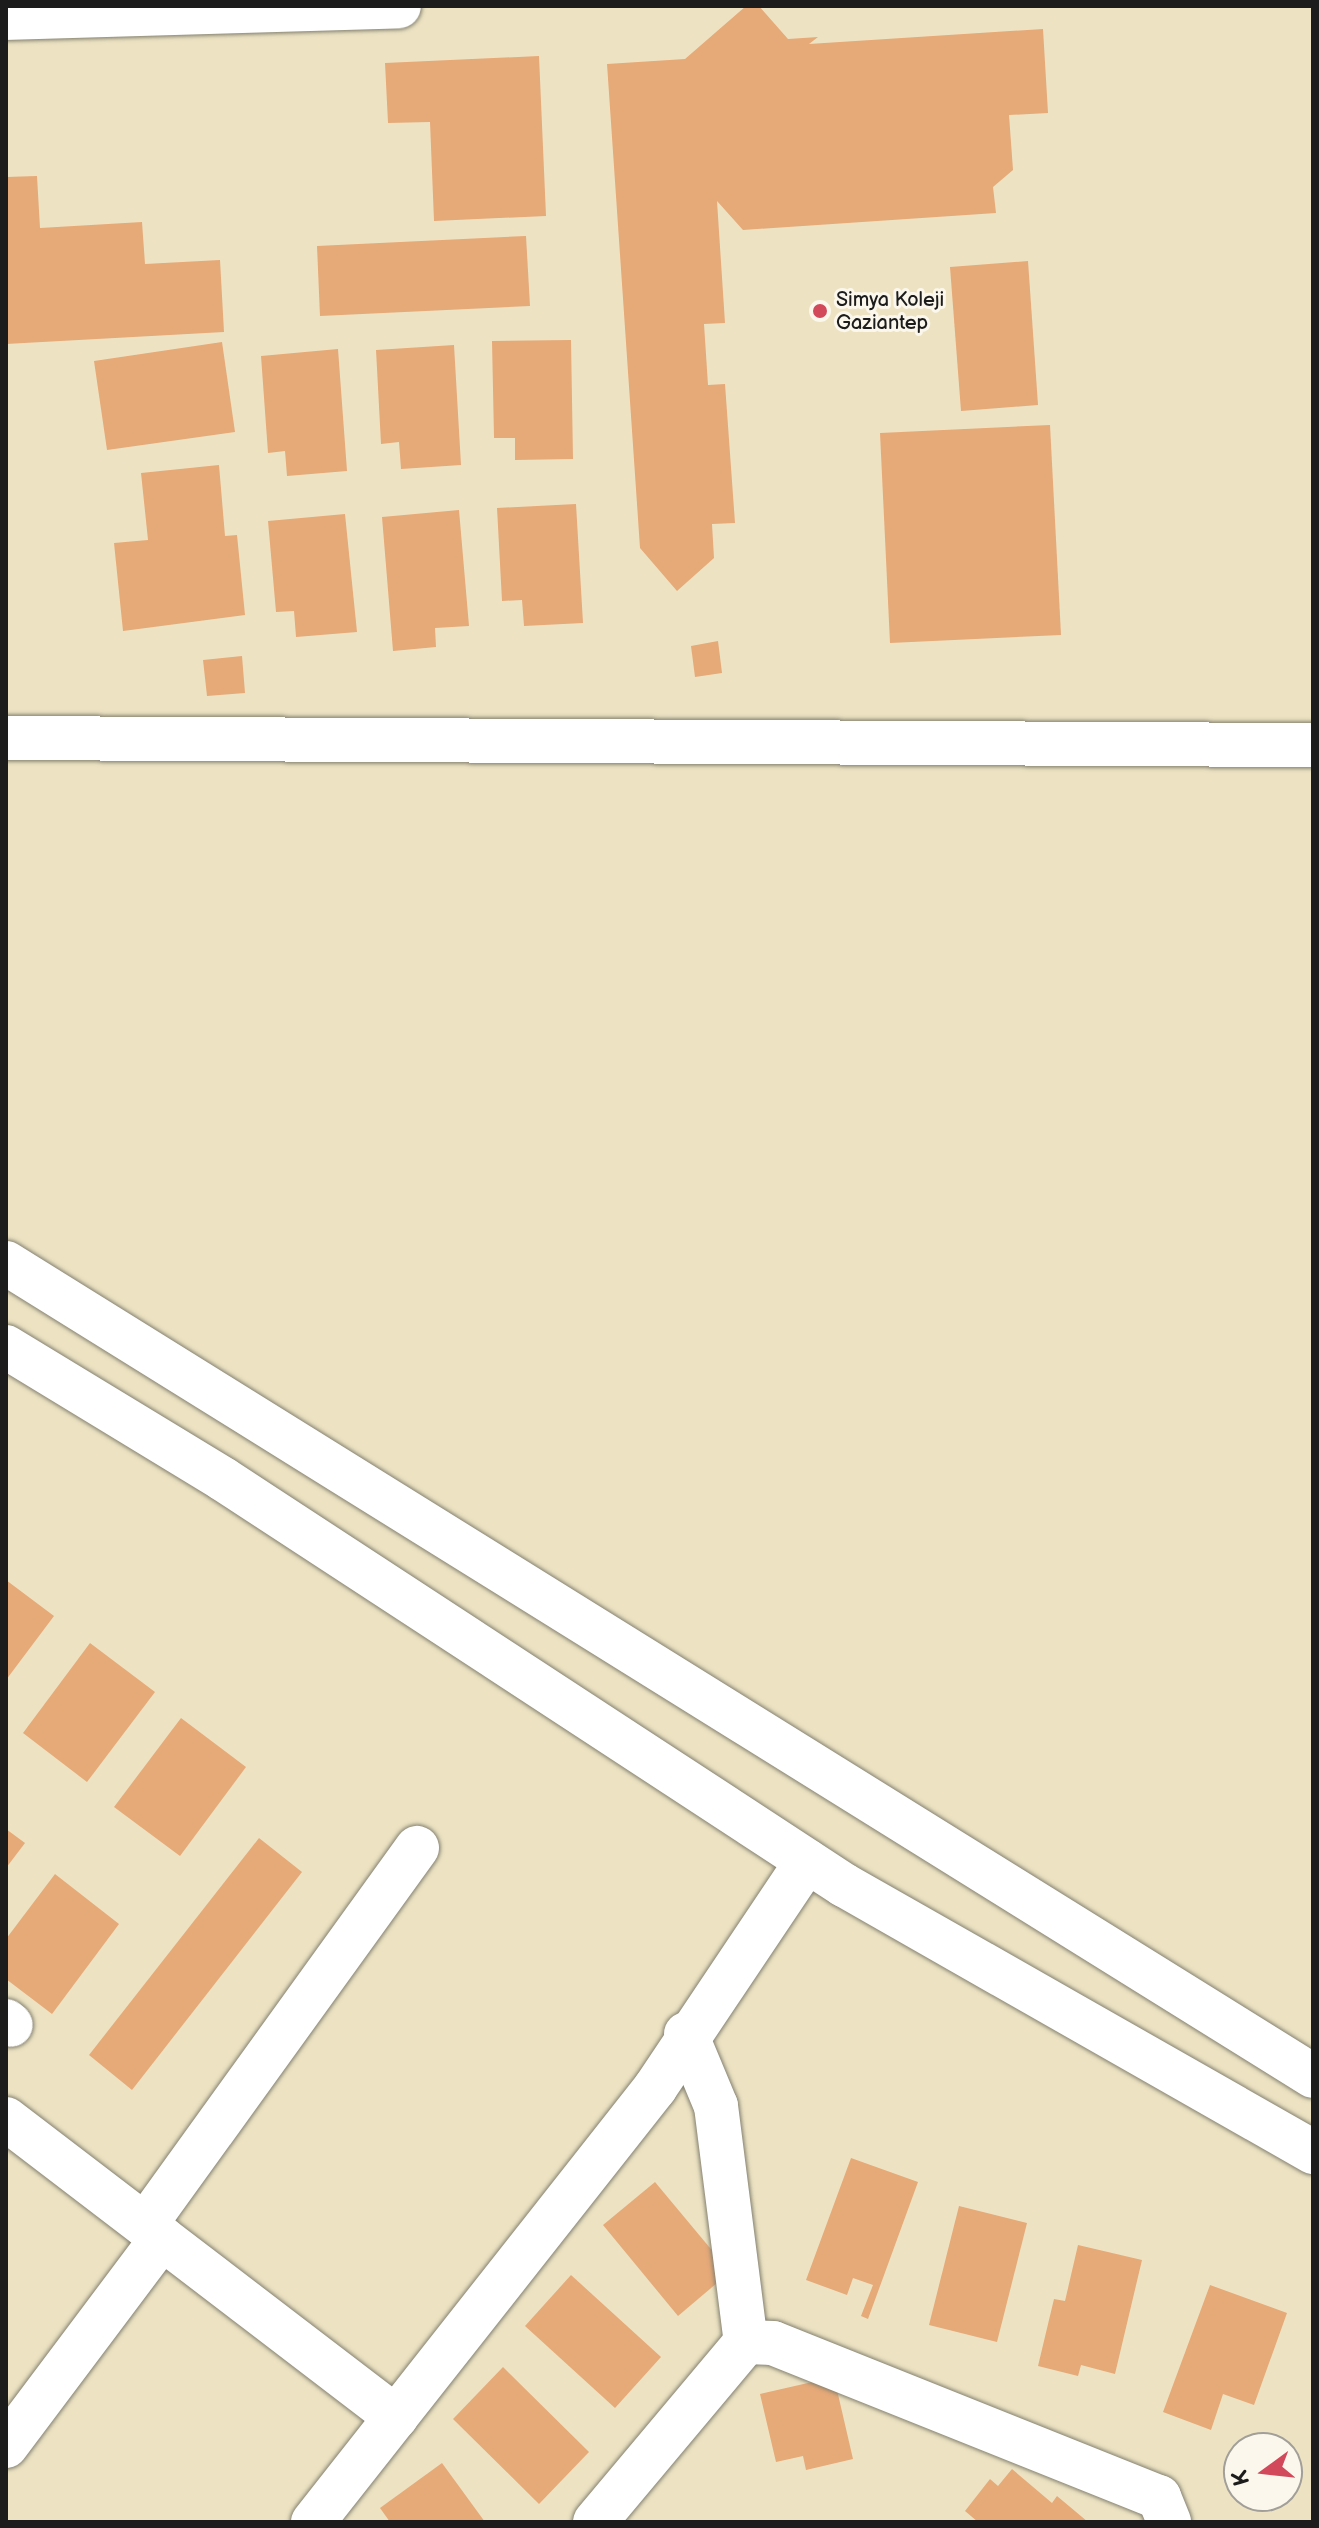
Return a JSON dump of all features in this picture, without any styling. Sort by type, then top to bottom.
[{"type":"street","points":[[6,18],[399,6]]},
{"type":"street","points":[[6,738],[1313,745]]},
{"type":"street","points":[[6,1263],[1313,2076]]},
{"type":"street","points":[[6,1347],[223,1479],[807,1861],[1313,2152]]},
{"type":"street","points":[[6,2446],[417,1848]]},
{"type":"street","points":[[313,2522],[655,2088],[686,2034],[807,1861]]},
{"type":"street","points":[[595,2522],[746,2342],[716,2106],[686,2034]]},
{"type":"street","points":[[6,2119],[396,2417]]},
{"type":"street","points":[[746,2342],[773,2343],[1159,2497],[1169,2522]]},
{"type":"building","points":[[746,6],[759,6],[788,39],[818,37],[809,44],[1043,29],[1048,113],[1009,115],[1013,170],[993,187],[996,213],[743,230],[717,201],[725,323],[704,324],[708,385],[725,384],[735,523],[712,524],[714,558],[677,591],[640,548],[607,64],[685,59]]},
{"type":"building","points":[[539,56],[546,216],[434,221],[430,122],[388,123],[385,63]]},
{"type":"building","points":[[37,176],[40,228],[142,222],[145,264],[220,260],[224,332],[6,344],[6,177]]},
{"type":"building","points":[[526,236],[530,306],[320,316],[317,246]]},
{"type":"building","points":[[1028,261],[1038,405],[961,411],[950,267]]},
{"type":"building","points":[[571,340],[573,459],[515,460],[515,438],[494,438],[492,341]]},
{"type":"building","points":[[222,342],[235,432],[107,450],[94,361]]},
{"type":"building","points":[[454,345],[461,465],[401,469],[399,442],[381,444],[376,350]]},
{"type":"building","points":[[338,349],[347,471],[287,476],[285,451],[268,453],[261,356]]},
{"type":"building","points":[[1050,425],[1061,635],[890,643],[880,433]]},
{"type":"building","points":[[219,465],[225,536],[237,535],[245,615],[123,631],[114,543],[148,540],[141,473]]},
{"type":"building","points":[[576,504],[583,623],[524,626],[522,600],[502,601],[497,508]]},
{"type":"building","points":[[459,510],[469,626],[435,628],[436,647],[393,651],[382,517]]},
{"type":"building","points":[[345,514],[357,632],[296,637],[294,611],[276,612],[268,521]]},
{"type":"building","points":[[718,641],[722,673],[695,677],[691,646]]},
{"type":"building","points":[[242,656],[245,693],[207,696],[203,660]]},
{"type":"building","points":[[6,1580],[54,1616],[6,1680]]},
{"type":"building","points":[[90,1643],[155,1692],[87,1782],[23,1733]]},
{"type":"building","points":[[181,1718],[246,1767],[180,1856],[114,1807]]},
{"type":"building","points":[[6,1829],[25,1843],[6,1868]]},
{"type":"building","points":[[259,1838],[302,1872],[132,2090],[89,2055]]},
{"type":"building","points":[[55,1874],[119,1924],[52,2014],[6,1979],[6,1939]]},
{"type":"building","points":[[851,2158],[918,2182],[868,2319],[861,2316],[873,2285],[853,2278],[847,2295],[806,2280]]},
{"type":"building","points":[[655,2182],[730,2272],[678,2316],[603,2225]]},
{"type":"building","points":[[959,2206],[1027,2223],[997,2342],[929,2325]]},
{"type":"building","points":[[1078,2245],[1142,2260],[1115,2374],[1081,2365],[1078,2376],[1038,2366],[1054,2299],[1065,2301]]},
{"type":"building","points":[[571,2275],[661,2357],[615,2408],[525,2326]]},
{"type":"building","points":[[1210,2285],[1287,2313],[1254,2405],[1223,2394],[1211,2430],[1163,2412]]},
{"type":"building","points":[[503,2367],[589,2452],[539,2504],[453,2419]]},
{"type":"building","points":[[834,2377],[853,2459],[806,2470],[803,2456],[776,2462],[760,2394]]},
{"type":"building","points":[[442,2463],[485,2522],[390,2522],[380,2508]]},
{"type":"building","points":[[1012,2469],[1052,2503],[1057,2496],[1088,2522],[978,2522],[965,2511],[990,2479],[998,2486]]},
{"type":"place","name":"Simya Koleji Gaziantep","points":[[820,311]]}]
